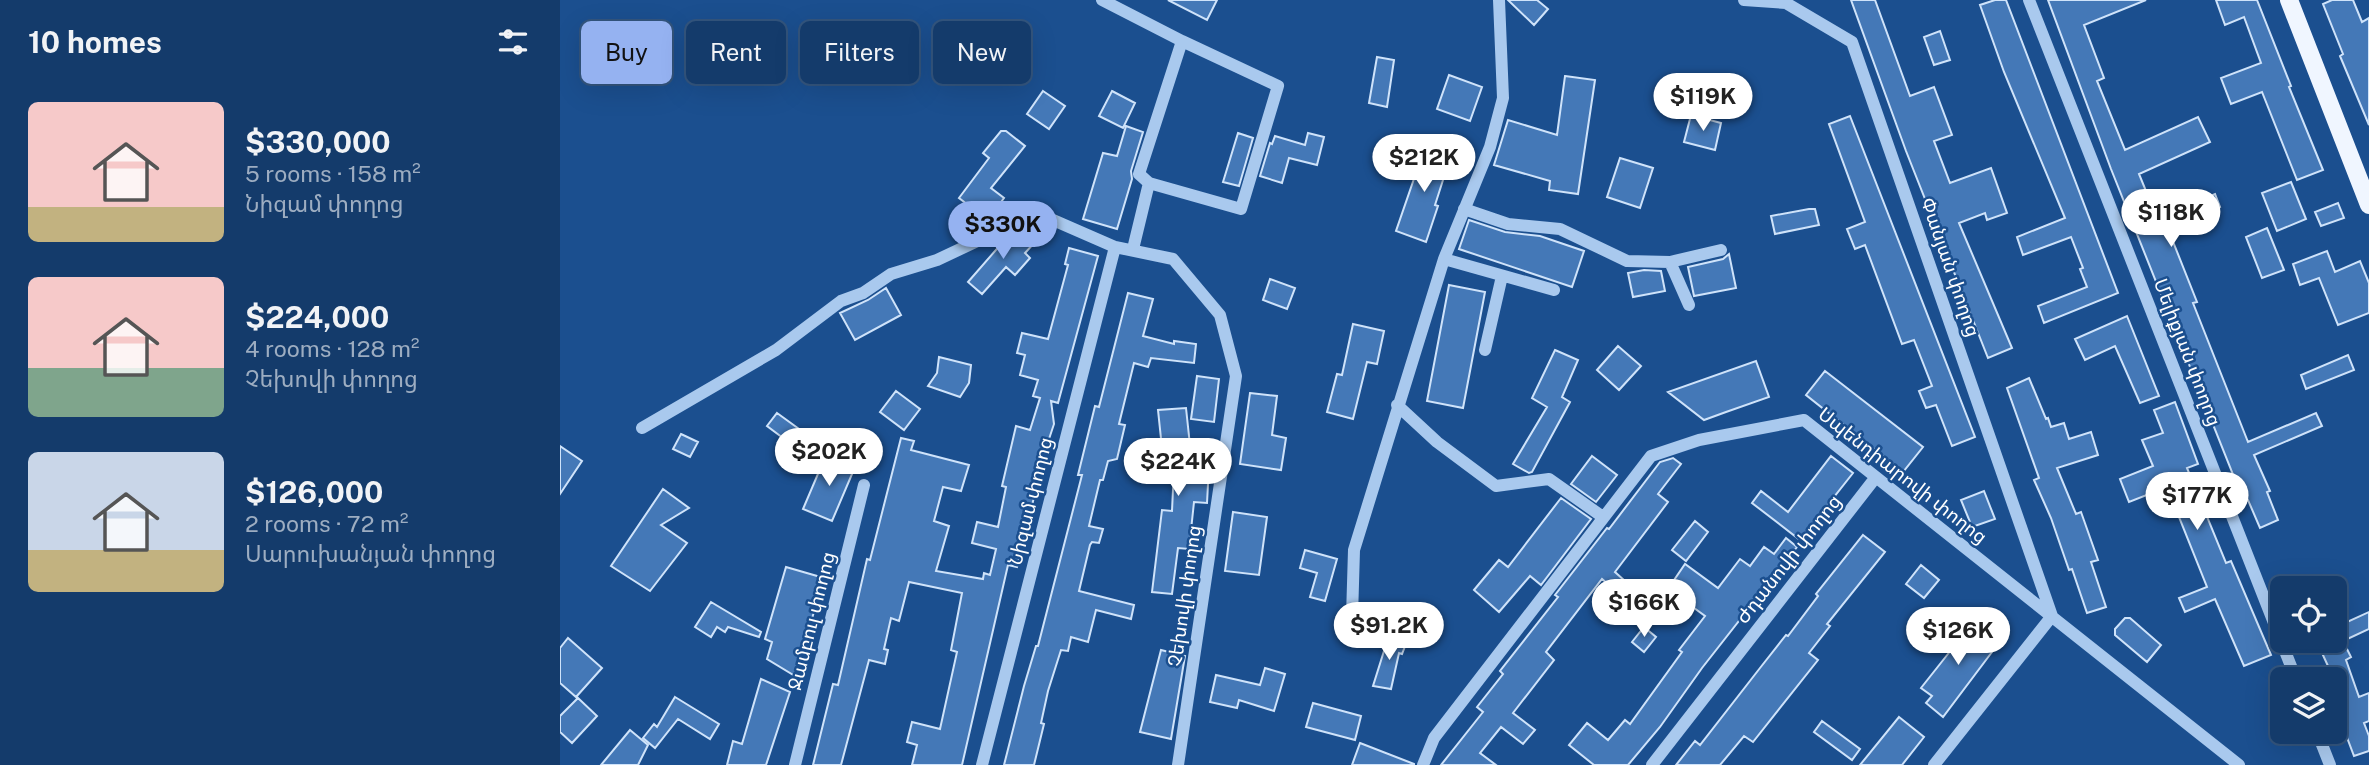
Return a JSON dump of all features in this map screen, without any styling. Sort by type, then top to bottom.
[{"type":"main road","points":[[2289,0],[2369,205]]},
{"type":"street","points":[[1102,0],[1278,86],[1241,209],[1149,183],[1139,174],[1182,41]]},
{"type":"street","points":[[1352,617],[1354,550],[1444,259],[1490,147],[1503,98],[1499,0]]},
{"type":"street","name":"Փանյան փողոց","points":[[1744,0],[1787,2],[1852,42],[2052,616]]},
{"type":"street","name":"Մելիքյան փողոց","points":[[2029,0],[2291,667]]},
{"type":"street","points":[[1133,249],[1149,183]]},
{"type":"street","points":[[1464,209],[1508,224],[1560,229],[1627,261],[1670,262],[1720,250]]},
{"type":"street","name":"Չեխովի փողոց","points":[[642,428],[776,351],[841,301],[863,293],[891,274],[937,260],[1037,213],[1115,247],[1173,259],[1220,314],[1236,376],[1178,765]]},
{"type":"street","name":"Նիզամ փողոց","points":[[982,765],[1115,247]]},
{"type":"street","points":[[1444,259],[1554,290]]},
{"type":"street","points":[[1670,262],[1689,305]]},
{"type":"street","points":[[1485,350],[1502,276]]},
{"type":"street","points":[[1397,405],[1437,442],[1496,486],[1549,479],[1603,517]]},
{"type":"street","name":"Սպենդիարովի փողոց","points":[[1423,765],[1434,738],[1651,456],[1699,440],[1804,420],[2239,765]]},
{"type":"street","name":"Ժդանովի փողոց","points":[[1652,765],[1876,477]]},
{"type":"street","name":"Ջամբուլ փողոց","points":[[795,765],[864,485]]},
{"type":"street","points":[[1934,765],[2052,616]]},
{"type":"street","points":[[2321,744],[2330,765]]},
{"type":"building","points":[[1168,0],[1217,0],[1207,20]]},
{"type":"building","points":[[1508,0],[1537,0],[1548,9],[1534,25]]},
{"type":"building","points":[[1851,0],[1875,0],[1910,96],[1934,87],[1952,135],[1934,141],[1950,183],[1991,168],[2007,213],[1987,220],[1985,213],[1959,223],[2012,348],[1988,358],[1906,151]]},
{"type":"building","points":[[2006,0],[2118,293],[2044,323],[2038,306],[2087,287],[2071,237],[2023,255],[2017,237],[2065,218],[2004,72],[1980,5]]},
{"type":"building","points":[[2048,0],[2146,0],[2084,25],[2104,78],[2097,81],[2125,150],[2198,117],[2210,142],[2139,174],[2157,218],[2215,194],[2220,207],[2168,229],[2197,302],[2193,303],[2248,442],[2316,413],[2322,426],[2254,455],[2270,491],[2267,492],[2278,520],[2260,528],[2248,500],[2244,502],[2111,169]]},
{"type":"building","points":[[2216,0],[2257,0],[2323,170],[2297,180],[2262,92],[2231,104],[2221,78],[2261,63],[2244,17],[2225,25]]},
{"type":"building","points":[[2332,0],[2353,0],[2362,22],[2369,18],[2369,125],[2340,56],[2343,54],[2323,4]]},
{"type":"building","points":[[1940,31],[1950,60],[1934,65],[1924,37]]},
{"type":"building","points":[[1377,57],[1394,60],[1387,107],[1369,103]]},
{"type":"building","points":[[1449,75],[1482,87],[1470,121],[1437,109]]},
{"type":"building","points":[[1565,76],[1595,80],[1578,194],[1549,190],[1550,181],[1494,165],[1508,120],[1557,135]]},
{"type":"building","points":[[1043,91],[1065,106],[1049,129],[1027,114]]},
{"type":"building","points":[[1112,91],[1135,103],[1123,128],[1099,116]]},
{"type":"building","points":[[1691,115],[1721,123],[1715,150],[1684,142]]},
{"type":"building","points":[[1850,116],[1975,437],[1952,446],[1936,405],[1926,408],[1919,391],[1932,386],[1914,340],[1902,344],[1865,245],[1855,249],[1847,229],[1865,222],[1829,124]]},
{"type":"building","points":[[1126,126],[1143,132],[1117,229],[1083,219],[1103,153],[1117,156]]},
{"type":"building","points":[[1001,131],[1006,131],[1025,146],[991,188],[1004,198],[988,220],[959,198],[989,158],[983,153]]},
{"type":"building","points":[[1238,133],[1253,138],[1239,186],[1223,182]]},
{"type":"building","points":[[1308,133],[1324,137],[1317,165],[1289,158],[1282,183],[1260,176],[1270,143],[1272,144],[1275,136],[1305,145]]},
{"type":"building","points":[[1426,144],[1452,152],[1426,242],[1396,231]]},
{"type":"building","points":[[1620,158],[1653,168],[1640,208],[1607,197]]},
{"type":"building","points":[[2291,182],[2306,219],[2277,231],[2262,193]]},
{"type":"building","points":[[2338,203],[2344,218],[2321,226],[2315,212]]},
{"type":"building","points":[[1815,209],[1819,225],[1775,234],[1771,216]]},
{"type":"building","points":[[1469,220],[1505,232],[1540,236],[1584,251],[1572,287],[1459,249]]},
{"type":"building","points":[[2267,228],[2284,270],[2262,278],[2246,237]]},
{"type":"building","points":[[1023,229],[1036,241],[1025,253],[1030,258],[1015,275],[1006,267],[982,294],[968,282],[1002,243],[1007,247]]},
{"type":"building","points":[[1069,248],[1098,256],[1058,403],[1051,401],[1054,424],[1017,567],[1008,565],[962,765],[912,765],[917,745],[907,742],[912,722],[940,729],[957,652],[951,650],[962,593],[909,582],[899,621],[891,618],[884,649],[888,650],[885,664],[869,660],[841,765],[813,765],[833,684],[838,685],[867,559],[870,560],[901,438],[914,441],[911,450],[969,465],[961,491],[943,487],[934,521],[949,526],[936,571],[983,579],[984,573],[990,575],[996,549],[972,543],[977,522],[998,527],[1006,487],[1002,486],[1016,426],[1030,430],[1040,398],[1033,396],[1038,380],[1020,375],[1025,355],[1017,353],[1022,333],[1048,339],[1068,265],[1065,264]]},
{"type":"building","points":[[2327,251],[2335,272],[2360,261],[2369,283],[2369,313],[2338,325],[2319,278],[2300,285],[2293,264]]},
{"type":"building","points":[[1729,254],[1736,288],[1694,296],[1688,267],[1723,259]]},
{"type":"building","points":[[1661,271],[1665,291],[1633,297],[1628,273]]},
{"type":"building","points":[[1270,279],[1295,288],[1287,309],[1263,300]]},
{"type":"building","points":[[1449,285],[1485,292],[1463,408],[1427,401]]},
{"type":"building","points":[[886,288],[901,315],[855,340],[840,313]]},
{"type":"building","points":[[1128,293],[1153,299],[1143,336],[1174,344],[1174,341],[1196,344],[1194,363],[1151,358],[1148,367],[1134,363],[1119,424],[1125,425],[1117,459],[1108,461],[1103,480],[1100,480],[1089,526],[1103,529],[1099,543],[1092,542],[1090,545],[1079,591],[1134,605],[1131,619],[1096,610],[1088,642],[1071,637],[1068,651],[1061,650],[1048,691],[1041,723],[1044,724],[1034,765],[1004,765],[1082,475],[1078,475],[1095,406],[1099,407]]},
{"type":"building","points":[[2127,316],[2159,396],[2140,403],[2115,346],[2085,360],[2075,339]]},
{"type":"building","points":[[1353,324],[1384,331],[1377,364],[1367,362],[1353,419],[1327,412],[1337,374],[1342,375]]},
{"type":"building","points":[[1618,346],[1641,366],[1619,390],[1597,370]]},
{"type":"building","points":[[1555,350],[1578,360],[1562,397],[1570,402],[1529,473],[1513,464],[1547,407],[1532,398]]},
{"type":"building","points":[[2348,355],[2354,370],[2306,389],[2301,375]]},
{"type":"building","points":[[939,357],[971,365],[969,383],[960,397],[928,386],[937,373]]},
{"type":"building","points":[[1756,361],[1769,397],[1704,420],[1668,392]]},
{"type":"building","points":[[1825,371],[1923,447],[1903,472],[1806,395]]},
{"type":"building","points":[[1197,376],[1219,379],[1214,422],[1191,419]]},
{"type":"building","points":[[2029,378],[2051,427],[2064,423],[2069,439],[2091,432],[2098,455],[2057,468],[2076,514],[2081,512],[2098,560],[2091,562],[2106,607],[2087,613],[2072,569],[2069,570],[2034,480],[2039,478],[2007,388]]},
{"type":"building","points":[[896,391],[920,409],[904,430],[880,412]]},
{"type":"building","points":[[1250,393],[1277,396],[1272,435],[1286,438],[1281,470],[1240,464]]},
{"type":"building","points":[[2175,402],[2198,464],[2187,468],[2226,563],[2231,561],[2271,655],[2244,666],[2215,599],[2185,612],[2179,598],[2207,587],[2167,487],[2129,502],[2120,479],[2153,466],[2142,440],[2163,433],[2154,410]]},
{"type":"building","points":[[1186,408],[1192,464],[1209,465],[1207,503],[1194,502],[1189,549],[1178,548],[1172,594],[1152,592],[1162,510],[1172,511],[1175,447],[1162,448],[1158,410]]},
{"type":"building","points":[[777,413],[810,437],[799,450],[767,426]]},
{"type":"building","points":[[681,434],[698,442],[690,457],[673,449]]},
{"type":"building","points":[[560,446],[582,461],[560,494]]},
{"type":"building","points":[[826,455],[855,467],[832,521],[803,509]]},
{"type":"building","points":[[1592,456],[1617,475],[1596,502],[1571,484]]},
{"type":"building","points":[[1831,456],[1853,473],[1800,540],[1752,503],[1761,491],[1788,512]]},
{"type":"building","points":[[1673,458],[1681,464],[1658,494],[1668,502],[1615,572],[1635,590],[1623,597],[1602,579],[1546,652],[1554,660],[1513,713],[1535,730],[1523,744],[1501,727],[1480,753],[1496,765],[1441,765],[1483,712],[1477,707],[1503,674],[1500,671],[1558,597],[1555,595],[1660,462]]},
{"type":"building","points":[[663,489],[689,508],[661,525],[687,543],[650,591],[611,566]]},
{"type":"building","points":[[1984,491],[1995,519],[1972,527],[1961,500]]},
{"type":"building","points":[[1561,498],[1591,519],[1541,585],[1530,576],[1499,612],[1474,590],[1499,560],[1508,567]]},
{"type":"building","points":[[1233,512],[1267,517],[1259,575],[1225,571]]},
{"type":"building","points":[[1695,521],[1708,532],[1686,561],[1672,550]]},
{"type":"building","points":[[1863,535],[1885,552],[1827,624],[1830,626],[1809,653],[1818,660],[1753,742],[1744,736],[1720,765],[1676,765],[1695,741],[1700,745],[1786,635],[1788,636],[1818,596],[1816,594]]},
{"type":"building","points":[[1786,538],[1797,547],[1628,765],[1594,765],[1569,745],[1587,723],[1608,740],[1625,720],[1630,724],[1682,652],[1679,650],[1705,616],[1668,589],[1685,564],[1718,588],[1740,559],[1750,566],[1764,547],[1774,554]]},
{"type":"building","points":[[1305,550],[1337,559],[1325,601],[1310,597],[1317,573],[1300,568]]},
{"type":"building","points":[[1921,565],[1939,580],[1924,598],[1906,584]]},
{"type":"building","points":[[786,567],[824,578],[795,676],[767,659],[772,642],[765,639]]},
{"type":"building","points":[[711,602],[761,632],[759,637],[728,627],[725,632],[717,627],[711,637],[695,627]]},
{"type":"building","points":[[1972,612],[1983,621],[1974,632],[1995,648],[1943,717],[1926,703],[1932,696],[1921,688],[1963,635],[1958,631]]},
{"type":"building","points":[[2369,612],[2369,629],[2347,639],[2347,622]]},
{"type":"building","points":[[2125,618],[2130,618],[2161,645],[2147,662],[2115,635],[2115,629]]},
{"type":"building","points":[[1644,627],[1656,637],[1644,652],[1632,642]]},
{"type":"building","points":[[1389,635],[1407,641],[1402,654],[1399,653],[1391,689],[1373,686]]},
{"type":"building","points":[[568,638],[602,668],[576,697],[560,683],[560,648]]},
{"type":"building","points":[[2347,649],[2351,657],[2346,660],[2359,697],[2369,693],[2369,721],[2364,723],[2369,736],[2369,751],[2354,756],[2347,737],[2347,667],[2328,667],[2322,653],[2347,653]]},
{"type":"building","points":[[1161,650],[1185,656],[1171,739],[1140,732]]},
{"type":"building","points":[[1265,668],[1285,674],[1274,711],[1239,700],[1237,708],[1210,702],[1216,675],[1260,685]]},
{"type":"building","points":[[761,679],[790,692],[766,765],[727,765],[733,741],[742,744]]},
{"type":"building","points":[[675,697],[719,724],[710,739],[678,719],[655,748],[643,738],[654,724],[657,727]]},
{"type":"building","points":[[578,698],[597,716],[572,743],[560,732],[560,716]]},
{"type":"building","points":[[1313,703],[1361,716],[1355,740],[1306,727]]},
{"type":"building","points":[[1899,717],[1924,737],[1902,765],[1860,765]]},
{"type":"building","points":[[1822,721],[1860,749],[1852,760],[1814,732]]},
{"type":"building","points":[[630,730],[648,745],[638,765],[601,765]]},
{"type":"building","points":[[1360,743],[1414,764],[1414,765],[1352,765]]}]
